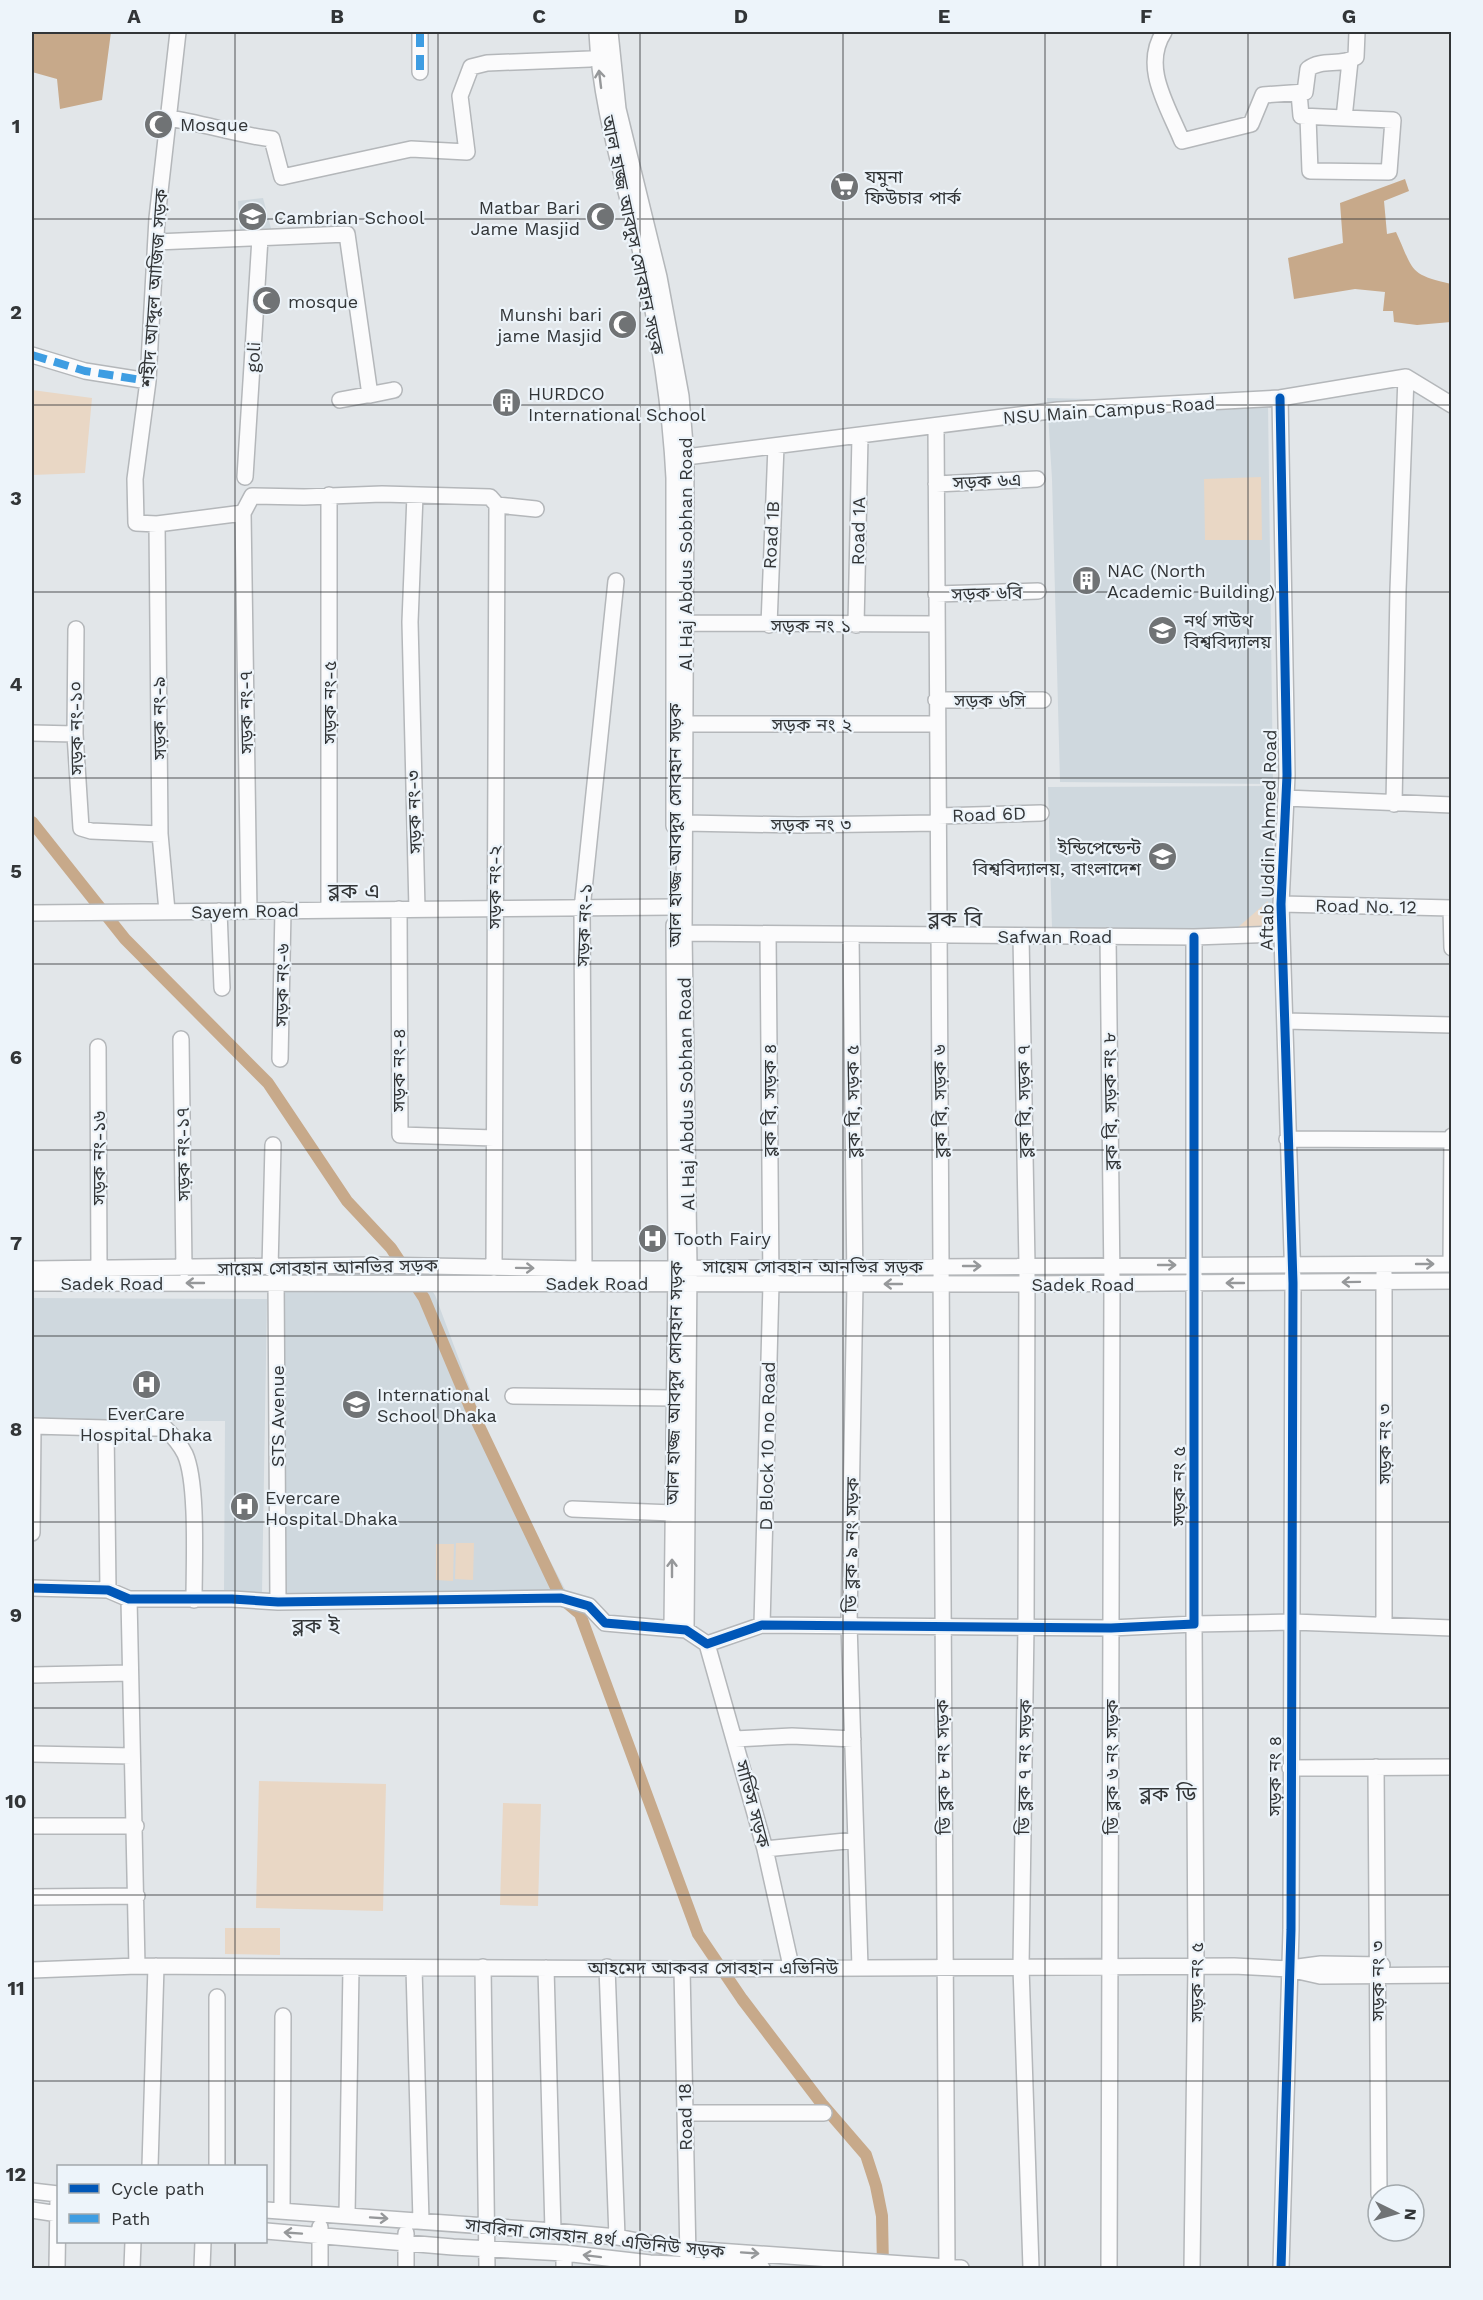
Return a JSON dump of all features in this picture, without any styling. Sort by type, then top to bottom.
[{"type":"street","name":"শহীদ আব্দুল আজিজ সড়ক","points":[[157,524],[136,523],[135,479],[148,381],[156,242],[178,32]]},
{"type":"street","points":[[420,32],[420,72]]},
{"type":"street","name":"আল হাজ্জ আবদুস সোবহান সড়ক","points":[[597,32],[602,93],[646,274],[671,424],[674,478],[674,907],[682,1267]]},
{"type":"street","name":"আল হাজ্জ আবদুস সোবহান সড়ক","points":[[610,32],[618,109],[658,272]]},
{"type":"street","points":[[1164,32],[1156,44],[1153,64],[1163,99],[1182,141],[1251,124],[1263,95],[1299,93],[1306,90],[1308,69],[1315,63],[1350,61],[1356,57],[1357,32]]},
{"type":"street","points":[[168,118],[206,123],[246,136],[272,139],[282,177],[411,149],[467,152],[460,96],[471,67],[488,63],[590,58]]},
{"type":"street","points":[[1344,118],[1350,61]]},
{"type":"street","points":[[1299,93],[1301,116],[1393,120],[1389,172],[1310,171],[1308,117]]},
{"type":"street","points":[[156,242],[347,234],[369,383],[370,395],[394,390],[373,394],[362,396],[340,400]]},
{"type":"street","name":"goli","points":[[245,477],[260,238]]},
{"type":"street","name":"Al Haj Abdus Sobhan Road","points":[[658,272],[681,396],[686,457],[687,724],[684,823],[679,1628]]},
{"type":"street","points":[[32,355],[85,371],[148,381]]},
{"type":"street","points":[[1394,804],[1398,590],[1406,377],[1452,405]]},
{"type":"street","name":"NSU Main Campus Road","points":[[686,457],[1058,410],[1280,398],[1406,377]]},
{"type":"street","name":"Aftab Uddin Ahmed Road","points":[[1280,398],[1286,798],[1281,904],[1293,1283]]},
{"type":"street","name":"ব্লক বি, সড়ক ৬","points":[[936,426],[936,724],[942,1266]]},
{"type":"street","name":"Road 1A","points":[[856,625],[860,436]]},
{"type":"street","name":"Road 1B","points":[[769,624],[776,446]]},
{"type":"street","name":"সড়ক ৬এ","points":[[936,484],[1037,479]]},
{"type":"street","name":"সড়ক নং-৫","points":[[329,495],[329,910]]},
{"type":"street","name":"সড়ক নং-৩","points":[[415,495],[411,714],[417,909]]},
{"type":"street","points":[[157,524],[243,513],[252,496],[490,497],[497,506],[536,509]]},
{"type":"street","name":"সড়ক নং-২","points":[[494,1268],[497,506]]},
{"type":"street","name":"সড়ক নং-৭","points":[[243,513],[249,911]]},
{"type":"street","name":"সড়ক নং-৯","points":[[157,524],[160,834],[167,911]]},
{"type":"street","name":"সড়ক নং-১","points":[[584,1269],[582,909],[616,581]]},
{"type":"street","name":"সড়ক ৬বি","points":[[936,594],[1038,591]]},
{"type":"street","name":"সড়ক নং ১","points":[[685,623],[936,624]]},
{"type":"street","name":"সড়ক নং-১০","points":[[76,629],[75,734],[81,828],[91,831],[160,834]]},
{"type":"street","name":"সড়ক ৬সি","points":[[936,700],[1043,700]]},
{"type":"street","name":"সড়ক নং ২","points":[[687,724],[936,724]]},
{"type":"street","points":[[32,733],[75,734]]},
{"type":"street","points":[[1286,798],[1452,805]]},
{"type":"street","name":"Road 6D","points":[[938,819],[1041,813]]},
{"type":"street","name":"সড়ক নং ৩","points":[[684,823],[798,825],[938,819]]},
{"type":"street","name":"Road No. 12","points":[[1281,904],[1451,908]]},
{"type":"street","name":"Sayem Road","points":[[32,913],[674,907]]},
{"type":"street","points":[[1451,908],[1452,948]]},
{"type":"street","name":"সড়ক নং-৪","points":[[399,909],[400,1135],[494,1138]]},
{"type":"street","name":"সড়ক নং-৬","points":[[280,1059],[284,910]]},
{"type":"street","points":[[219,911],[222,988]]},
{"type":"street","name":"Safwan Road","points":[[684,933],[1194,937],[1282,934]]},
{"type":"street","name":"ব্লক বি, সড়ক ৪","points":[[768,934],[769,1266]]},
{"type":"street","name":"ব্লক বি, সড়ক ৫","points":[[851,935],[855,1266]]},
{"type":"street","name":"ব্লক বি, সড়ক ৭","points":[[1021,936],[1027,1265]]},
{"type":"street","name":"ব্লক বি, সড়ক নং ৮","points":[[1108,936],[1112,1265]]},
{"type":"street","name":"সড়ক নং ৫","points":[[1191,2268],[1196,1966],[1194,937]]},
{"type":"street","points":[[1285,1021],[1452,1025]]},
{"type":"street","name":"সড়ক নং-১৭","points":[[181,1038],[184,1269]]},
{"type":"street","name":"সড়ক নং-১৬","points":[[98,1047],[99,1269]]},
{"type":"street","points":[[1451,1264],[1452,1136]]},
{"type":"street","points":[[1287,1139],[1451,1140]]},
{"type":"street","name":"STS Avenue","points":[[273,1145],[273,1268],[278,1284],[278,1602]]},
{"type":"street","name":"সড়ক নং ৩","points":[[1384,1625],[1385,1264]]},
{"type":"street","name":"সায়েম সোবহান আনভির সড়ক","points":[[32,1269],[273,1268],[373,1265],[584,1269],[769,1266],[1451,1264]]},
{"type":"street","name":"ডি ব্লক ৭ নং সড়ক","points":[[1027,1265],[1026,1626],[1021,1967],[1030,2268]]},
{"type":"street","name":"ডি ব্লক ৬ নং সড়ক","points":[[1109,2268],[1112,1265]]},
{"type":"street","name":"D Block 10 no Road","points":[[762,1625],[771,1284],[769,1266]]},
{"type":"street","name":"ডি ব্লক ৯ নং সড়ক","points":[[855,1266],[849,1624],[860,1967]]},
{"type":"street","name":"ডি ব্লক ৮ নং সড়ক","points":[[942,1266],[941,1625],[951,2268]]},
{"type":"street","name":"Sadek Road","points":[[32,1282],[1112,1284],[1452,1281]]},
{"type":"street","name":"আল হাজ্জ আবদুস সোবহান সড়ক","points":[[679,1628],[673,1513],[674,1398],[681,1283]]},
{"type":"street","name":"সড়ক নং ৪","points":[[1281,2268],[1289,1969],[1293,1622],[1293,1283]]},
{"type":"street","points":[[513,1396],[674,1398]]},
{"type":"street","points":[[32,1533],[32,1426],[165,1428],[176,1439],[185,1455],[192,1476],[194,1600]]},
{"type":"street","points":[[106,1428],[108,1590]]},
{"type":"street","points":[[572,1509],[673,1513]]},
{"type":"street","points":[[32,1588],[108,1590],[129,1599],[278,1602],[561,1598],[589,1606],[605,1623],[679,1628],[707,1644],[762,1625],[1111,1628],[1293,1622],[1452,1628]]},
{"type":"street","points":[[129,1599],[132,1756],[136,1826],[137,1966]]},
{"type":"street","name":"সার্ভিস সড়ক","points":[[707,1644],[765,1849],[791,1966]]},
{"type":"street","points":[[32,1676],[130,1673]]},
{"type":"street","points":[[735,1739],[792,1736],[853,1738]]},
{"type":"street","points":[[32,1754],[132,1756]]},
{"type":"street","name":"সড়ক নং ৩","points":[[1376,1767],[1379,2183]]},
{"type":"street","points":[[1290,1768],[1452,1767]]},
{"type":"street","points":[[32,1826],[136,1826]]},
{"type":"street","points":[[765,1849],[856,1840]]},
{"type":"street","points":[[32,1897],[137,1896]]},
{"type":"street","name":"আহমেদ আকবর সোবহান এভিনিউ","points":[[32,1970],[137,1966],[699,1969],[791,1966],[1196,1966],[1289,1969],[1321,1964],[1377,1971],[1452,1975]]},
{"type":"street","name":"আহমেদ আকবর সোবহান এভিনিউ","points":[[1377,1971],[1452,1965]]},
{"type":"street","points":[[150,2165],[156,1966]]},
{"type":"street","points":[[608,1967],[617,2237]]},
{"type":"street","points":[[347,2216],[351,1968]]},
{"type":"street","points":[[406,2268],[406,2242],[414,2221],[414,1968]]},
{"type":"street","points":[[483,1968],[488,2268]]},
{"type":"street","points":[[546,1968],[554,2231]]},
{"type":"street","name":"Road 18","points":[[682,1969],[688,2266]]},
{"type":"street","points":[[217,1997],[217,2165]]},
{"type":"street","points":[[282,2211],[283,2016]]},
{"type":"street","points":[[686,2113],[824,2113]]},
{"type":"street","points":[[32,2191],[57,2194]]},
{"type":"street","points":[[32,2210],[57,2214]]},
{"type":"street","name":"সাবরিনা সোবহান ৪র্থ এভিনিউ সড়ক","points":[[267,2210],[554,2231],[617,2237],[650,2245],[951,2268]]},
{"type":"street","points":[[320,2214],[320,2268]]},
{"type":"street","name":"সাবরিনা সোবহান ৪র্থ এভিনিউ সড়ক","points":[[267,2231],[488,2249],[564,2261],[650,2266],[762,2268]]},
{"type":"street","points":[[57,2243],[57,2268]]},
{"type":"street","points":[[132,2268],[133,2243]]},
{"type":"street","points":[[202,2268],[203,2243]]},
{"type":"street","points":[[650,2245],[650,2266]]},
{"type":"shaded area","points":[[32,32],[111,32],[102,100],[60,109],[57,79],[32,72]]},
{"type":"shaded area","points":[[1405,179],[1409,191],[1384,201],[1387,234],[1396,232],[1410,263],[1419,273],[1451,284],[1451,322],[1417,325],[1394,322],[1393,311],[1383,311],[1385,292],[1355,289],[1294,299],[1288,258],[1343,243],[1340,203]]},
{"type":"shaded area","name":"Cambrian School","points":[[263,198],[272,232],[240,233],[238,201]]},
{"type":"shaded area","points":[[32,390],[92,398],[85,473],[32,475]]},
{"type":"shaded area","name":"নর্থ সাউথ বিশ্ববিদ্যালয়","points":[[1047,398],[1268,403],[1273,784],[1060,782],[1052,479]]},
{"type":"shaded area","points":[[1261,477],[1262,540],[1205,540],[1204,479]]},
{"type":"shaded area","name":"ইন্ডিপেন্ডেন্ট বিশ্ববিদ্যালয়, বাংলাদেশ","points":[[1273,786],[1273,930],[1052,928],[1048,787]]},
{"type":"shaded area","points":[[1268,901],[1268,930],[1236,929]]},
{"type":"shaded area","points":[[415,1267],[435,1295],[494,1453],[569,1597],[278,1602],[281,1271]]},
{"type":"shaded area","name":"Evercare Hospital Dhaka","points":[[32,1298],[267,1299],[262,1593],[224,1593],[225,1421],[32,1421]]},
{"type":"shaded area","points":[[456,1543],[474,1543],[473,1580],[455,1579]]},
{"type":"shaded area","points":[[436,1544],[454,1544],[453,1581],[436,1580]]},
{"type":"shaded area","points":[[259,1781],[386,1784],[383,1911],[256,1908]]},
{"type":"shaded area","points":[[503,1803],[541,1804],[538,1906],[500,1905]]},
{"type":"shaded area","points":[[225,1928],[280,1928],[280,1955],[225,1954]]},
{"type":"waterway","points":[[32,822],[125,939],[268,1083],[347,1201],[391,1248],[424,1298],[470,1407],[561,1598],[580,1614],[698,1934],[742,1999],[822,2104],[866,2155],[876,2186],[882,2216],[883,2268]]},
{"type":"marked path","points":[[420,32],[420,72]]},
{"type":"marked path","points":[[32,355],[85,371],[148,381]]},
{"type":"cycle path","points":[[1280,398],[1287,775],[1281,904],[1293,1283],[1291,1930],[1281,2268]]},
{"type":"cycle path","points":[[32,1588],[108,1590],[129,1599],[232,1599],[278,1602],[561,1598],[589,1606],[605,1623],[686,1630],[707,1644],[762,1625],[1111,1628],[1194,1624],[1194,937]]},
{"type":"place","name":"Mosque","points":[[159,124]]},
{"type":"place","name":"যমুনা ফিউচার পার্ক","points":[[844,186]]},
{"type":"place","name":"Cambrian School","points":[[253,217]]},
{"type":"place","name":"Matbar Bari Jame Masjid","points":[[601,217]]},
{"type":"place","name":"mosque","points":[[267,301]]},
{"type":"place","name":"Munshi bari jame Masjid","points":[[623,324]]},
{"type":"place","name":"HURDCO International School","points":[[507,403]]},
{"type":"place","name":"NAC (North Academic Building)","points":[[1086,580]]},
{"type":"place","name":"নর্থ সাউথ বিশ্ববিদ্যালয়","points":[[1163,630]]},
{"type":"place","name":"ইন্ডিপেন্ডেন্ট বিশ্ববিদ্যালয়, বাংলাদেশ","points":[[1162,857]]},
{"type":"place","name":"Tooth Fairy","points":[[653,1238]]},
{"type":"place","name":"EverCare Hospital Dhaka","points":[[146,1384]]},
{"type":"place","name":"International School Dhaka","points":[[356,1404]]},
{"type":"place","name":"Evercare Hospital Dhaka","points":[[244,1507]]},
{"type":"district","name":"ব্লক এ","points":[[354,890]]},
{"type":"district","name":"ব্লক বি","points":[[955,918]]},
{"type":"district","name":"ব্লক ই","points":[[316,1625]]},
{"type":"district","name":"ব্লক ডি","points":[[1168,1793]]}]
